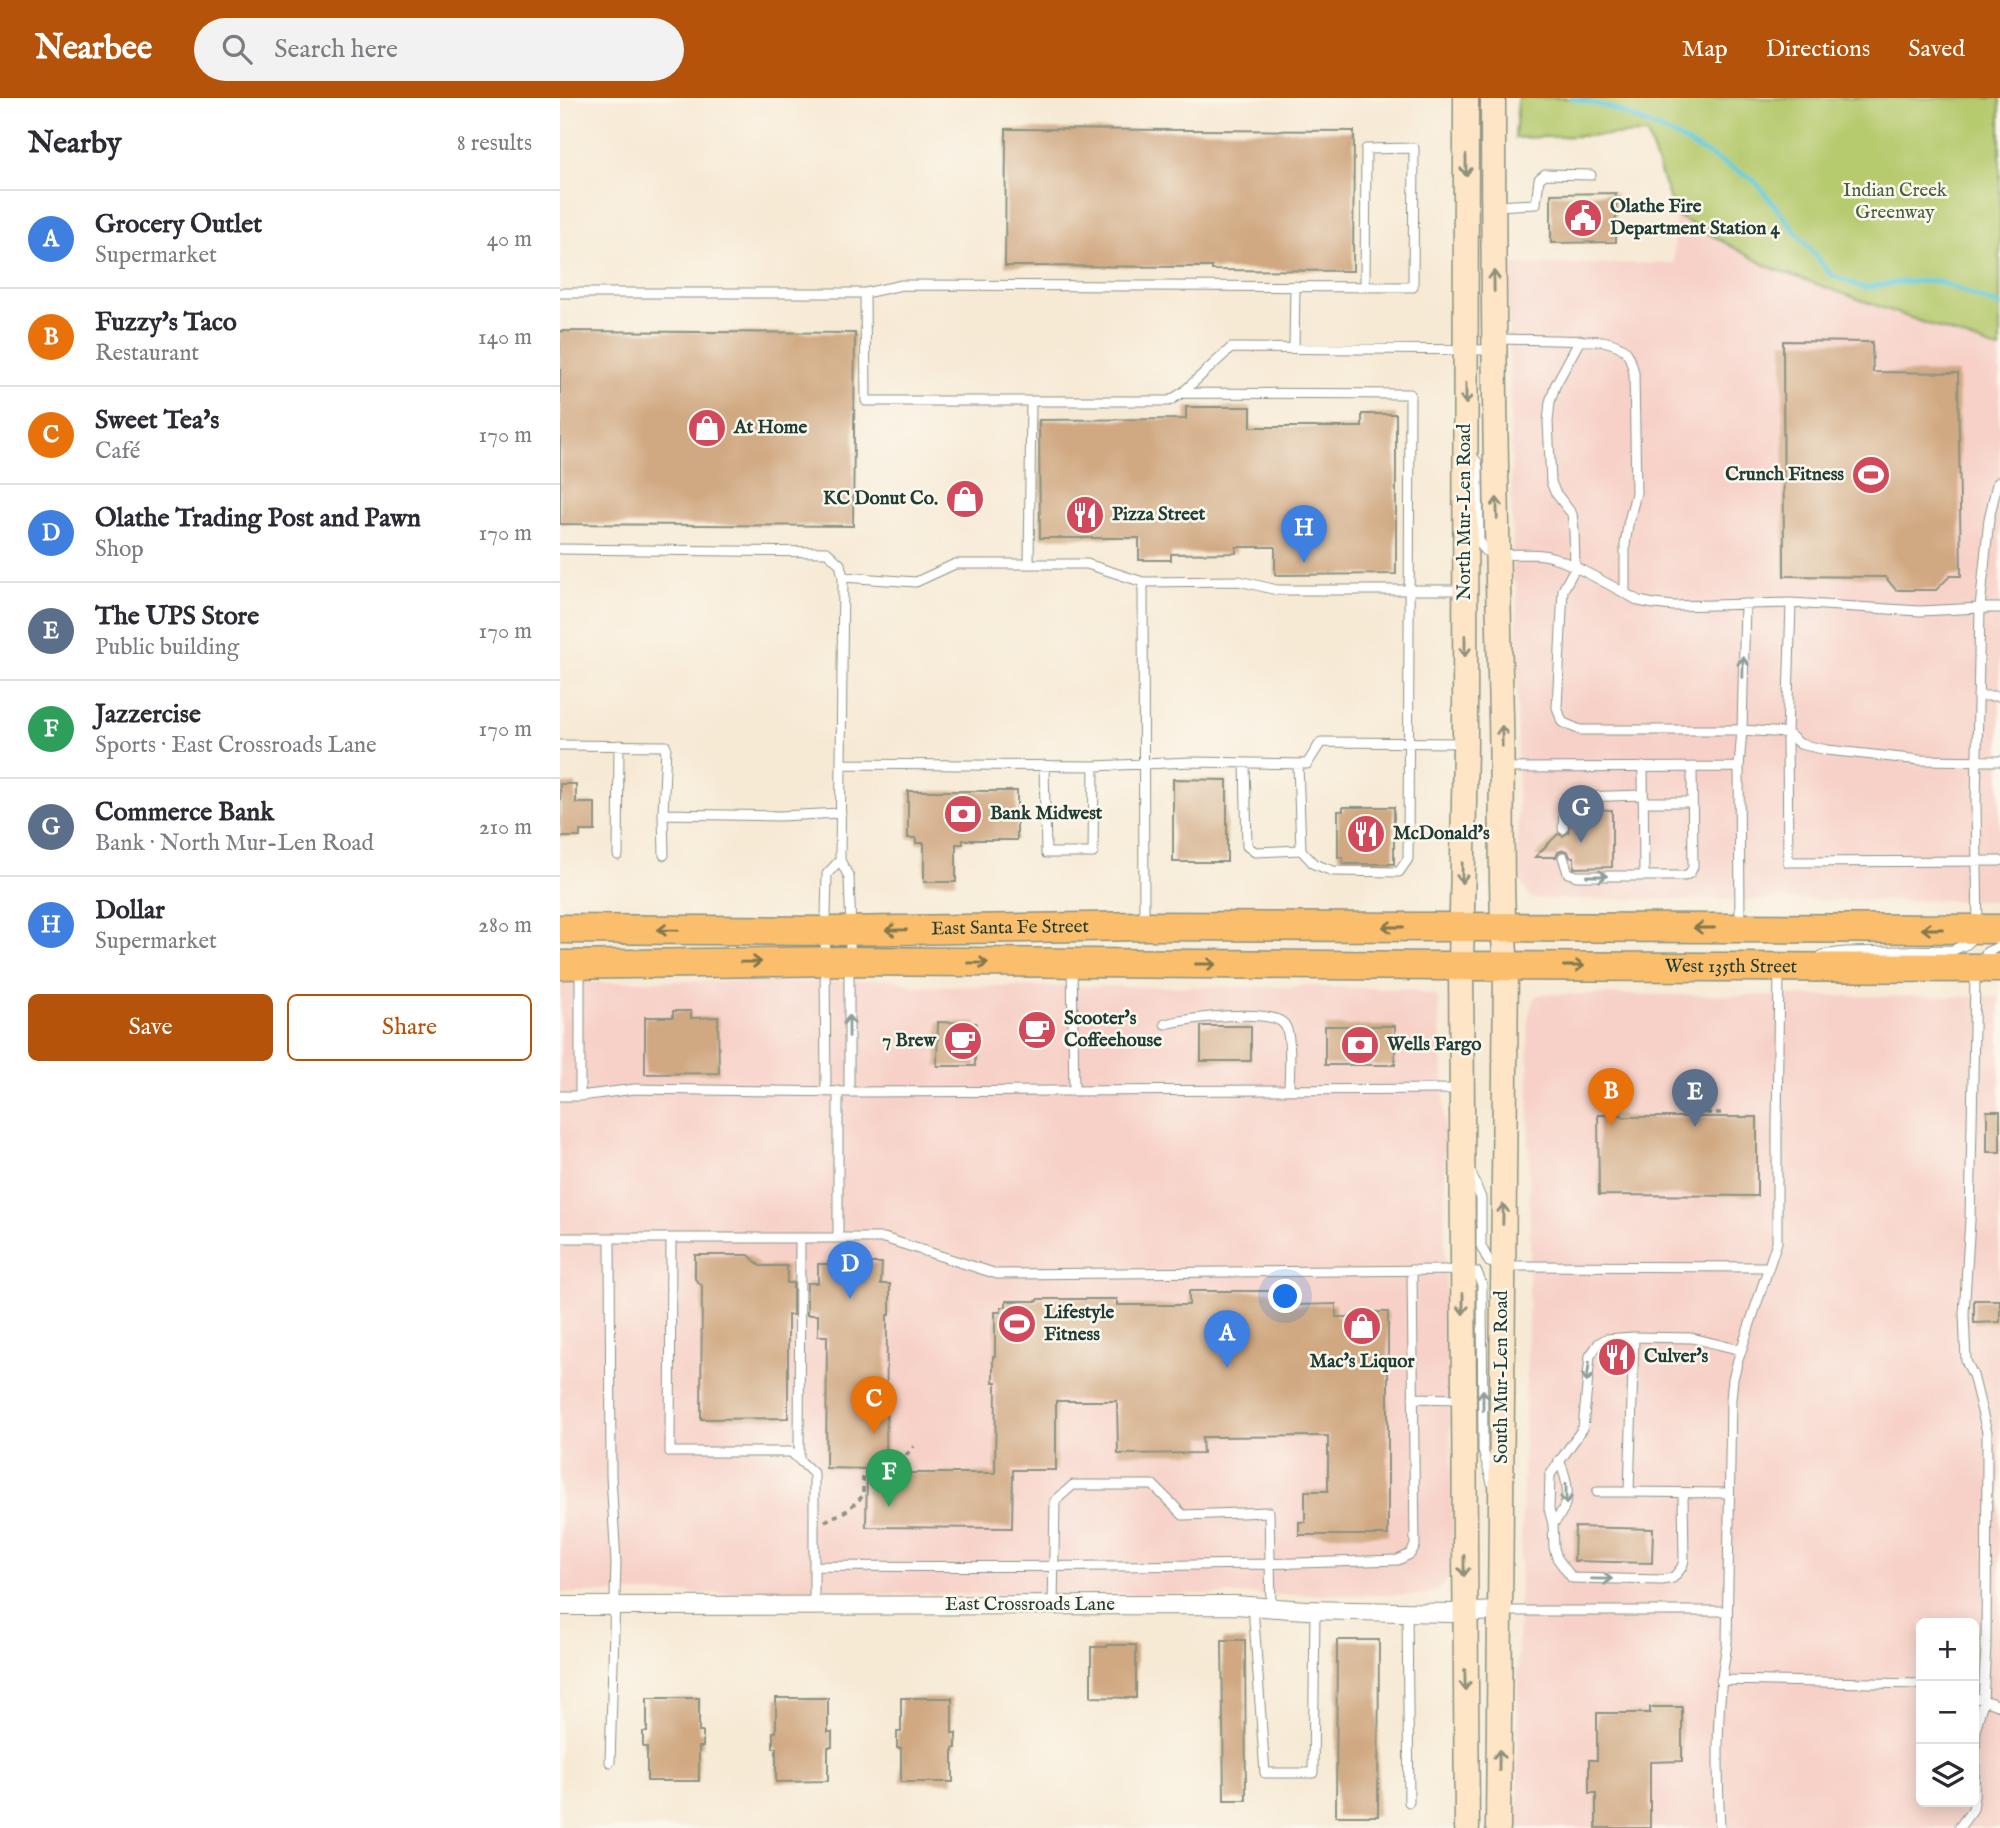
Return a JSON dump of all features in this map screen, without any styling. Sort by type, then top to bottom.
[{"type":"main road","name":"North Mur-Len Road","points":[[1461,927],[1465,743],[1466,98]]},
{"type":"main road","name":"North Mur-Len Road","points":[[1493,98],[1497,554],[1503,768],[1502,927]]},
{"type":"main road","name":"East Santa Fe Street","points":[[560,929],[838,931],[1144,926],[1461,927]]},
{"type":"main road","name":"West 135th Street","points":[[1461,927],[1989,929]]},
{"type":"main road","name":"South Mur-Len Road","points":[[1461,927],[1467,1828]]},
{"type":"main road","name":"South Mur-Len Road","points":[[1498,1828],[1506,966],[1502,927]]},
{"type":"main road","name":"East Santa Fe Street","points":[[570,965],[837,961],[1461,966]]},
{"type":"main road","name":"West 135th Street","points":[[1461,966],[1990,967]]},
{"type":"street","name":"East Crossroads Lane","points":[[560,1606],[1262,1606],[1407,1612],[1500,1611]]},
{"type":"lane","points":[[560,293],[865,293],[902,285],[1295,286],[1365,287],[1413,287],[1414,148],[1366,149],[1365,287]]},
{"type":"lane","points":[[1493,206],[1536,204],[1539,179],[1545,174],[1591,175]]},
{"type":"lane","points":[[1294,348],[1295,286]]},
{"type":"lane","points":[[865,293],[866,401],[1169,401],[1182,393],[1231,348],[1466,349],[1495,344],[1580,341],[1603,341],[1619,345],[1631,357],[1634,373],[1636,494],[1625,545],[1625,593]]},
{"type":"lane","points":[[1580,341],[1556,386],[1550,402],[1548,422],[1552,482],[1572,514],[1574,530],[1575,568],[1563,590],[1557,707],[1562,722],[1580,730],[1742,730],[1787,733],[1800,744],[1827,750],[1920,760],[2000,761]]},
{"type":"lane","points":[[1182,393],[1410,394],[1408,859],[1399,872],[1333,871],[1314,864],[1301,850],[1298,765]]},
{"type":"lane","points":[[1029,564],[1031,402]]},
{"type":"lane","points":[[1465,449],[1477,462],[1480,544],[1484,550],[1497,554],[1530,553],[1553,557],[1639,601],[1674,606],[1791,603],[1920,611],[2000,608]]},
{"type":"lane","points":[[1720,1828],[1717,1774],[1721,1680],[1727,1644],[1731,1399],[1741,1350],[1777,1241],[1777,1127],[1791,967],[1823,954],[1953,950],[1989,929],[1978,862],[1976,804],[1980,608],[1989,519],[2000,481]]},
{"type":"lane","points":[[560,549],[827,552],[840,564],[843,577],[840,860],[849,877],[838,931],[826,1091]]},
{"type":"lane","points":[[843,577],[916,582],[955,564],[1087,564],[1143,582],[1239,581],[1277,590],[1348,592],[1465,590]]},
{"type":"lane","points":[[1143,582],[1144,926]]},
{"type":"lane","points":[[1791,603],[1787,733],[1788,862],[2000,861]]},
{"type":"lane","points":[[1740,928],[1739,767],[1745,604]]},
{"type":"lane","points":[[1978,696],[2000,696]]},
{"type":"lane","points":[[842,764],[1307,765],[1321,742],[1465,743]]},
{"type":"lane","points":[[560,745],[666,746],[664,855]]},
{"type":"lane","points":[[618,855],[619,745]]},
{"type":"lane","points":[[1245,763],[1247,846],[1255,852],[1301,850]]},
{"type":"lane","points":[[1044,765],[1046,853],[1093,853],[1094,766]]},
{"type":"lane","points":[[1643,767],[1644,876]]},
{"type":"lane","points":[[1563,857],[1568,873],[1577,876],[1685,876],[1690,873],[1693,867],[1692,767]]},
{"type":"lane","points":[[1503,768],[1739,767]]},
{"type":"lane","points":[[1563,829],[1564,808],[1569,801],[1578,797],[1692,802]]},
{"type":"lane","points":[[663,814],[780,816],[841,813]]},
{"type":"lane","points":[[840,860],[827,874],[838,931],[837,961],[849,1092]]},
{"type":"lane","points":[[1979,1692],[1986,1646],[1987,1432],[1973,1375],[1966,1361],[1964,1314],[1970,1220],[1975,979],[1990,967],[1987,953],[2000,946]]},
{"type":"lane","points":[[1072,963],[1074,1091]]},
{"type":"lane","points":[[570,965],[580,1096]]},
{"type":"lane","points":[[1165,1024],[1212,1016],[1274,1018],[1284,1024],[1289,1033],[1289,1090]]},
{"type":"lane","points":[[560,1096],[635,1089],[849,1092],[1462,1089]]},
{"type":"lane","points":[[838,1091],[838,1238]]},
{"type":"lane","points":[[1462,1151],[1481,1198],[1481,1246],[1489,1262],[1503,1266],[1768,1267]]},
{"type":"lane","points":[[560,1238],[884,1238],[997,1274],[1412,1270],[1477,1272],[1482,1284],[1483,1450],[1501,1515]]},
{"type":"lane","points":[[610,1238],[611,1476],[616,1563],[610,1762]]},
{"type":"lane","points":[[671,1238],[670,1452],[791,1452],[814,1474],[814,1605]]},
{"type":"lane","points":[[799,1460],[800,1238]]},
{"type":"lane","points":[[814,1566],[1054,1567],[1398,1560],[1410,1554],[1415,1546],[1412,1270]]},
{"type":"lane","points":[[1683,1493],[1684,1560],[1673,1578],[1572,1578],[1557,1558],[1549,1508],[1550,1475],[1583,1428],[1590,1356],[1599,1343],[1606,1339],[1634,1337],[1692,1338],[1741,1350]]},
{"type":"lane","points":[[1629,1492],[1634,1337]]},
{"type":"lane","points":[[1413,1398],[1463,1399]]},
{"type":"lane","points":[[1553,1524],[1567,1502],[1564,1472],[1559,1460]]},
{"type":"lane","points":[[1053,1605],[1055,1501],[1073,1485],[1153,1485],[1183,1515],[1269,1512],[1270,1564],[1262,1606],[1265,1773],[1313,1773],[1315,1610]]},
{"type":"lane","points":[[1597,1492],[1729,1493]]},
{"type":"lane","points":[[1500,1611],[1727,1611]]},
{"type":"lane","points":[[1407,1612],[1409,1802]]},
{"type":"lane","points":[[1721,1680],[1916,1684]]},
{"type":"lane","points":[[1979,1699],[2000,1706]]},
{"type":"lane","points":[[1959,1828],[1973,1807]]},
{"type":"path","points":[[1706,1114],[1723,1114]]},
{"type":"path","points":[[814,1527],[846,1511],[863,1496],[863,1473],[891,1473],[914,1446]]},
{"type":"shaded area","points":[[1675,215],[1769,267],[2000,350],[2000,901],[1536,899],[1530,897],[1518,877],[1517,590],[1513,578],[1508,265],[1674,263]]},
{"type":"shaded area","points":[[893,979],[913,986],[1308,985],[1408,989],[1435,995],[1438,999],[1444,1089],[1445,1270],[1453,1523],[1451,1575],[1444,1584],[1423,1595],[560,1593],[560,982],[825,982]]},
{"type":"shaded area","points":[[1542,994],[2000,997],[2000,1828],[1517,1828],[1518,1649],[1530,1250],[1528,1017],[1535,997]]},
{"type":"green space","name":"Indian Creek Greenway","points":[[1518,98],[2000,98],[2000,350],[1769,267],[1675,215],[1647,134],[1515,138]]},
{"type":"building","points":[[1006,129],[1354,131],[1353,271],[1005,266]]},
{"type":"building","name":"Olathe Fire Department Station 4","points":[[1616,193],[1616,242],[1551,243],[1551,194]]},
{"type":"building","name":"At Home","points":[[560,331],[855,333],[853,526],[560,524]]},
{"type":"building","name":"Crunch Fitness","points":[[1783,341],[1872,342],[1873,372],[1958,373],[1961,576],[1950,576],[1936,590],[1896,590],[1885,577],[1784,576]]},
{"type":"building","points":[[1186,407],[1251,407],[1251,427],[1362,427],[1362,414],[1396,414],[1396,574],[1275,575],[1275,547],[1236,547],[1236,553],[1171,554],[1171,560],[1139,560],[1139,538],[1040,538],[1039,420],[1186,419]]},
{"type":"building","points":[[1173,779],[1227,780],[1227,862],[1173,862]]},
{"type":"building","points":[[560,784],[576,784],[576,803],[595,803],[595,831],[580,831],[580,837],[560,837]]},
{"type":"building","name":"Bank Midwest","points":[[908,791],[1017,791],[1017,840],[963,840],[963,844],[956,844],[956,882],[924,882],[924,843],[916,843],[916,838],[908,838]]},
{"type":"building","name":"McDonald's","points":[[1343,807],[1394,807],[1394,864],[1343,864],[1343,857],[1338,857],[1338,811],[1343,811]]},
{"type":"building","points":[[1574,809],[1612,810],[1612,867],[1574,868],[1574,857],[1570,857],[1564,850],[1558,852],[1556,857],[1535,857],[1558,834],[1563,836],[1568,833],[1570,822],[1574,818]]},
{"type":"building","points":[[673,1011],[691,1011],[691,1018],[718,1017],[719,1073],[645,1074],[645,1017],[673,1017]]},
{"type":"building","points":[[938,1022],[976,1023],[975,1066],[937,1066]]},
{"type":"building","points":[[1201,1026],[1251,1026],[1251,1061],[1201,1061]]},
{"type":"building","name":"Wells Fargo","points":[[1325,1026],[1395,1026],[1395,1065],[1325,1065]]},
{"type":"building","points":[[1987,1111],[2000,1111],[2000,1152],[1987,1152]]},
{"type":"building","points":[[1598,1115],[1757,1117],[1757,1196],[1599,1195]]},
{"type":"building","points":[[695,1255],[749,1255],[760,1266],[787,1266],[787,1283],[793,1283],[793,1315],[788,1315],[788,1418],[701,1419],[702,1286],[695,1279]]},
{"type":"building","points":[[838,1256],[862,1256],[862,1263],[882,1263],[881,1284],[890,1284],[890,1315],[887,1315],[886,1473],[995,1473],[995,1312],[1001,1312],[1001,1307],[1006,1307],[1006,1301],[1117,1299],[1117,1305],[1189,1305],[1189,1291],[1295,1291],[1295,1305],[1336,1304],[1336,1317],[1362,1317],[1362,1312],[1388,1312],[1388,1535],[1299,1535],[1299,1522],[1305,1522],[1305,1491],[1328,1491],[1328,1436],[1202,1437],[1203,1453],[1118,1454],[1117,1401],[1056,1401],[1056,1470],[1013,1470],[1012,1528],[866,1527],[867,1469],[826,1468],[827,1336],[818,1336],[818,1315],[807,1315],[807,1283],[818,1283],[818,1264],[838,1264]]},
{"type":"building","points":[[1974,1300],[2000,1300],[2000,1322],[1974,1323]]},
{"type":"building","points":[[1575,1527],[1653,1529],[1652,1563],[1574,1561]]},
{"type":"building","points":[[1222,1640],[1245,1640],[1246,1800],[1224,1800]]},
{"type":"building","points":[[1337,1640],[1379,1640],[1378,1816],[1336,1816]]},
{"type":"building","points":[[1136,1645],[1136,1698],[1091,1697],[1091,1647]]},
{"type":"building","points":[[647,1698],[699,1698],[699,1732],[703,1732],[703,1747],[699,1747],[699,1781],[647,1781],[647,1747],[643,1747],[643,1732],[647,1732]]},
{"type":"building","points":[[776,1698],[828,1698],[828,1732],[832,1732],[832,1747],[828,1747],[828,1781],[776,1782],[773,1732],[776,1732]]},
{"type":"building","points":[[901,1698],[952,1698],[952,1733],[956,1733],[953,1782],[901,1782],[901,1748],[897,1748],[897,1732],[901,1732]]},
{"type":"building","points":[[1650,1707],[1682,1707],[1682,1761],[1650,1762],[1650,1828],[1596,1828],[1596,1793],[1589,1793],[1589,1760],[1597,1760],[1597,1713],[1650,1713]]},
{"type":"waterway","points":[[1572,98],[1611,108],[1675,136],[1754,180],[1831,275],[1864,288],[1900,282],[1937,281],[2000,306]]},
{"type":"place","name":"Olathe Fire Department Station 4","points":[[1583,218]]},
{"type":"place","name":"At Home","points":[[707,428]]},
{"type":"place","name":"Crunch Fitness","points":[[1871,475]]},
{"type":"place","name":"KC Donut Co.","points":[[965,499]]},
{"type":"place","name":"Pizza Street","points":[[1085,515]]},
{"type":"place","name":"Dollar","points":[[1304,563]]},
{"type":"place","name":"Bank Midwest","points":[[963,814]]},
{"type":"place","name":"McDonald's","points":[[1366,834]]},
{"type":"place","name":"Commerce Bank","points":[[1581,843]]},
{"type":"place","name":"Scooter's Coffeehouse","points":[[1037,1030]]},
{"type":"place","name":"7 Brew","points":[[963,1041]]},
{"type":"place","name":"Wells Fargo","points":[[1360,1045]]},
{"type":"place","name":"Fuzzy's Taco","points":[[1611,1126]]},
{"type":"place","name":"The UPS Store","points":[[1695,1127]]},
{"type":"place","name":"Olathe Trading Post and Pawn","points":[[850,1299]]},
{"type":"place","name":"Lifestyle Fitness","points":[[1017,1324]]},
{"type":"place","name":"Mac's Liquor","points":[[1362,1326]]},
{"type":"place","name":"Culver's","points":[[1617,1357]]},
{"type":"place","name":"Grocery Outlet","points":[[1227,1368]]},
{"type":"place","name":"Sweet Tea's","points":[[874,1434]]},
{"type":"place","name":"Jazzercise","points":[[889,1507]]}]
